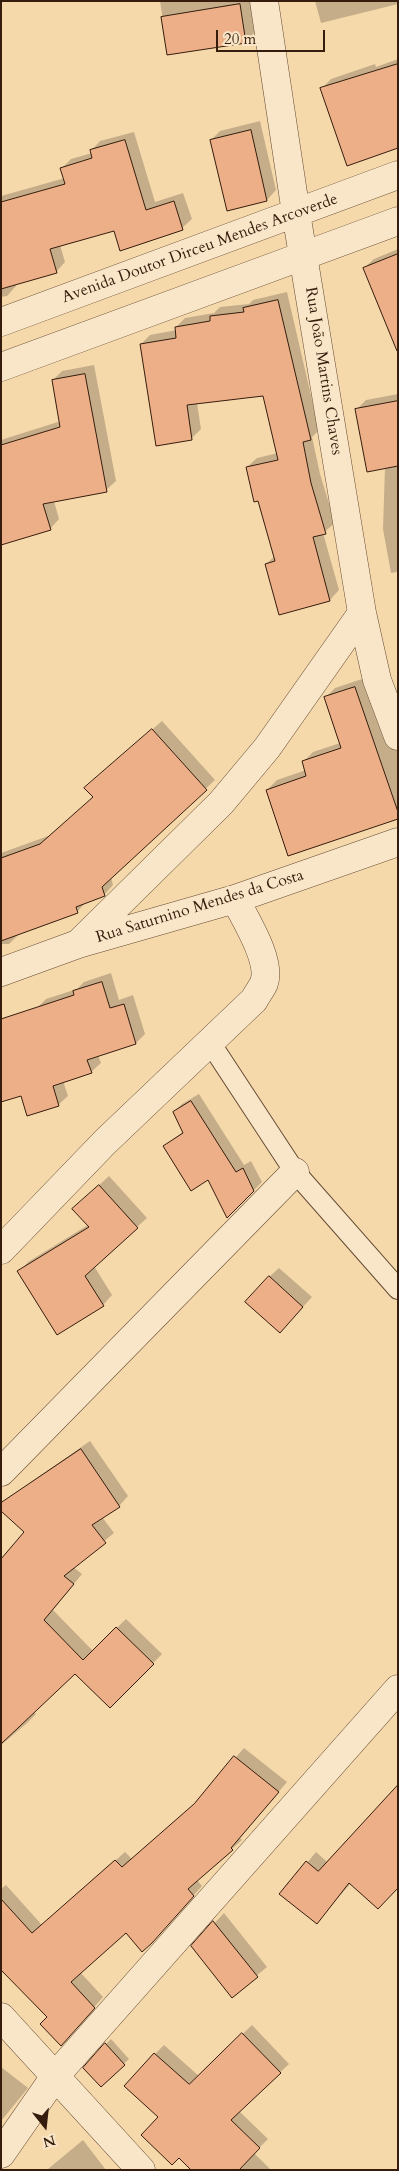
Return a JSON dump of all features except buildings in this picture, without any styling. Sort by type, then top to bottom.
[{"type":"street","name":"Rua João Martins Chaves","points":[[264,1],[296,214],[362,614],[377,680],[398,736]]},
{"type":"street","name":"Avenida Doutor Dirceu Mendes Arcoverde","points":[[1,322],[398,175]]},
{"type":"street","points":[[1,367],[398,221]]},
{"type":"street","points":[[78,944],[221,803],[267,748],[362,614]]},
{"type":"street","name":"Rua Saturnino Mendes da Costa","points":[[1,972],[78,944],[235,899],[398,842]]},
{"type":"street","points":[[1,1250],[105,1142],[254,1000],[264,982],[266,969],[263,956],[235,899]]},
{"type":"street","points":[[1,1472],[295,1172]]},
{"type":"street","points":[[1,2154],[56,2074],[398,1689]]},
{"type":"street","points":[[1,2017],[56,2074],[141,2170]]},
{"type":"lane","points":[[209,1042],[295,1172],[398,1289]]}]
